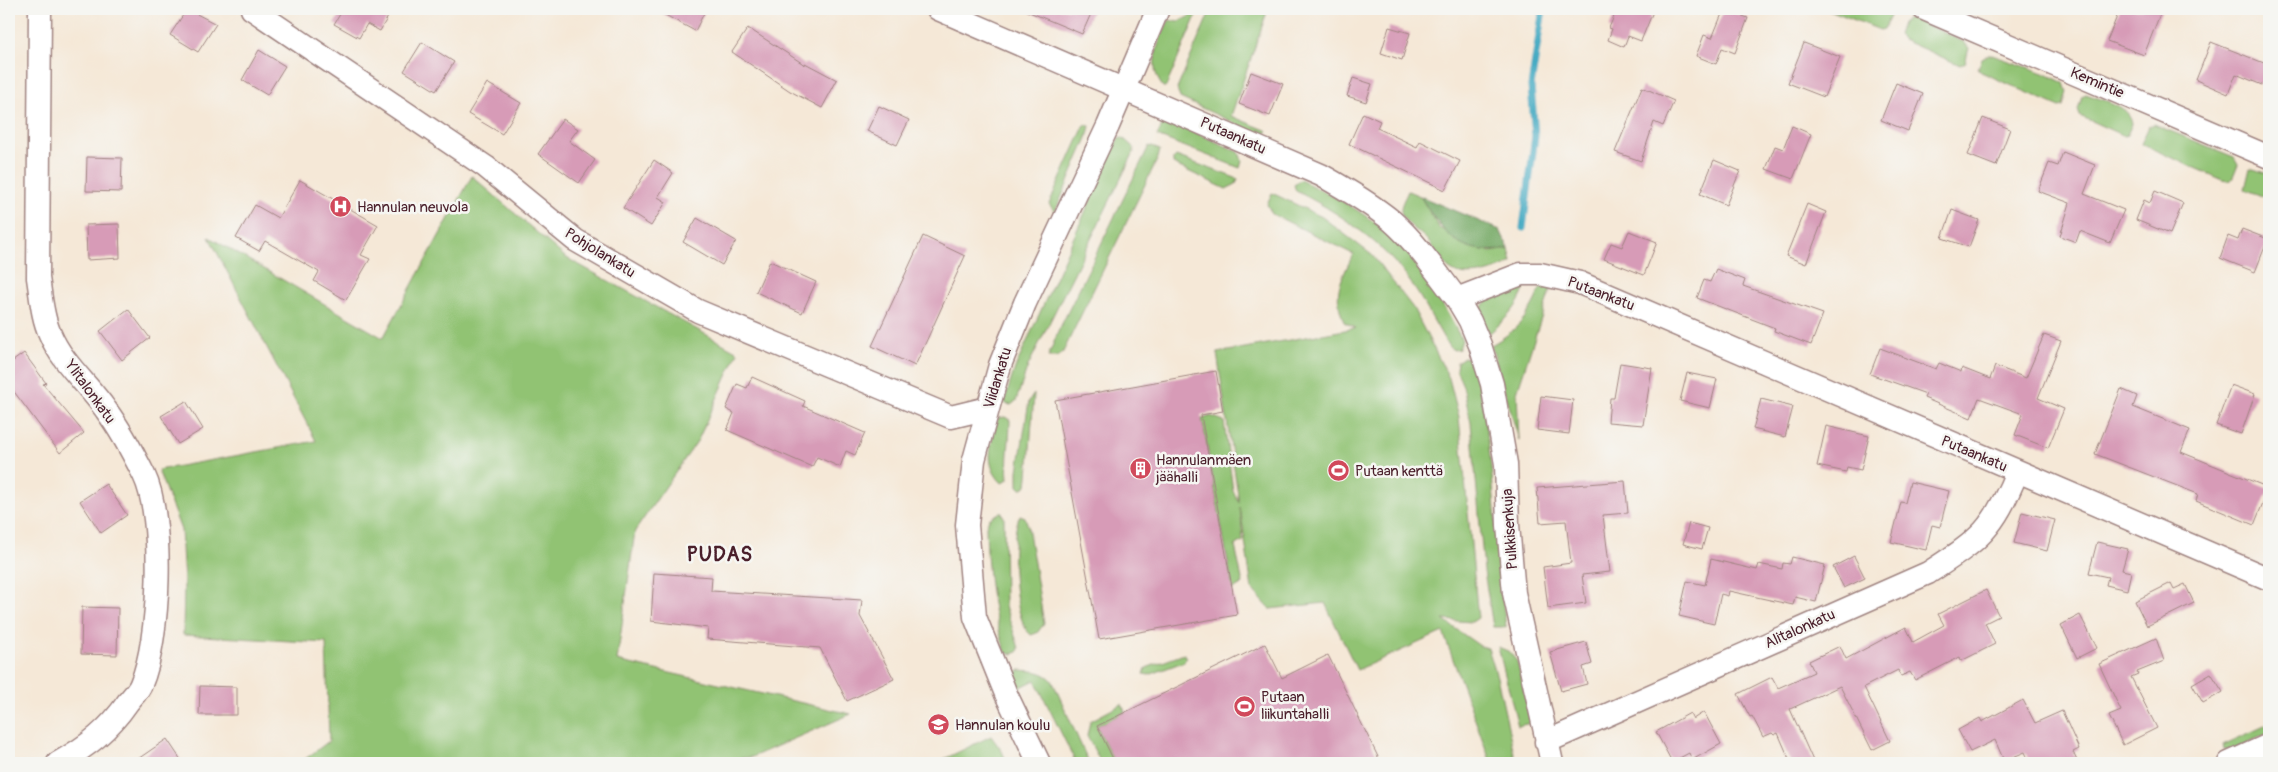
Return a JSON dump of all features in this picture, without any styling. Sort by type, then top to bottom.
[{"type":"street","name":"Ylitalonkatu","points":[[40,9],[38,278],[43,307],[50,334],[68,364],[106,410],[144,476],[153,504],[157,548],[154,635],[141,684],[115,721],[87,747],[58,763]]},
{"type":"street","name":"Pohjolankatu","points":[[252,9],[486,167],[575,240],[698,311],[951,417],[988,408]]},
{"type":"street","name":"Putaankatu","points":[[938,9],[1321,175],[1358,196],[1393,222],[1423,254],[1457,299],[1521,274],[1540,274],[1580,283],[2016,472],[2269,579]]},
{"type":"street","name":"Viidankatu","points":[[1039,763],[1006,694],[975,617],[967,525],[974,460],[1000,365],[1025,303],[1108,126],[1158,9]]},
{"type":"street","name":"Kemintie","points":[[1924,9],[2269,157]]},
{"type":"street","name":"Pulkkisenkuja","points":[[1457,299],[1470,321],[1480,345],[1492,384],[1506,464],[1508,525],[1514,593],[1549,753]]},
{"type":"street","name":"Alitalonkatu","points":[[1549,753],[1928,573],[1971,546],[1989,528],[2001,509],[2016,472]]},
{"type":"street","points":[[2229,763],[2269,745]]},
{"type":"green space","points":[[1193,9],[1199,9],[1166,87],[1163,87],[1155,70],[1156,53],[1161,36],[1169,20],[1178,22],[1192,15]]},
{"type":"green space","points":[[1211,9],[1268,9],[1231,116],[1268,131],[1263,136],[1180,98],[1177,89]]},
{"type":"green space","points":[[1827,9],[1888,9],[1891,14],[1884,29],[1880,30]]},
{"type":"green space","points":[[1910,17],[1964,42],[1969,48],[1965,63],[1960,65],[1903,40],[1898,35],[1902,23]]},
{"type":"green space","points":[[1989,54],[2044,73],[2064,83],[2067,92],[2063,106],[2060,107],[1981,72],[1978,69],[1982,58]]},
{"type":"green space","points":[[2086,94],[2114,104],[2126,112],[2132,124],[2127,135],[2124,136],[2080,116],[2078,110],[2082,96]]},
{"type":"green space","points":[[1164,122],[1176,124],[1239,152],[1242,161],[1240,168],[1157,136]]},
{"type":"green space","points":[[1085,124],[1090,126],[1087,138],[1055,212],[1049,204]]},
{"type":"green space","points":[[2153,124],[2234,157],[2238,164],[2232,179],[2228,181],[2223,180],[2141,144],[2149,126]]},
{"type":"green space","points":[[1123,138],[1134,148],[1134,152],[1028,366],[1016,401],[1011,405],[1006,404],[1004,402],[1015,368],[1118,139]]},
{"type":"green space","points":[[1149,146],[1160,150],[1158,158],[1062,354],[1057,357],[1048,357],[1058,332]]},
{"type":"green space","points":[[1176,156],[1238,179],[1236,184],[1226,189],[1173,164],[1173,159]]},
{"type":"green space","points":[[2250,168],[2269,174],[2269,199],[2245,189]]},
{"type":"green space","points":[[472,176],[565,257],[738,352],[698,440],[635,531],[617,661],[851,714],[752,757],[693,763],[300,763],[329,741],[326,643],[183,635],[184,582],[181,530],[158,470],[316,441],[209,237],[383,338]]},
{"type":"green space","points":[[1300,180],[1331,195],[1361,213],[1401,246],[1426,278],[1445,309],[1462,340],[1459,349],[1454,350],[1449,347],[1411,283],[1386,253],[1350,223],[1296,191],[1294,185]]},
{"type":"green space","points":[[1408,191],[1420,196],[1439,228],[1490,252],[1509,249],[1512,262],[1479,274],[1469,275],[1453,271],[1443,263],[1428,241],[1404,218],[1401,207]]},
{"type":"green space","name":"Putaan kenttä","points":[[1272,193],[1322,217],[1372,255],[1413,308],[1449,378],[1459,417],[1478,618],[1472,622],[1443,620],[1480,646],[1488,648],[1497,677],[1515,758],[1512,763],[1491,763],[1443,632],[1357,670],[1325,603],[1270,609],[1252,589],[1240,507],[1243,541],[1235,546],[1243,584],[1233,590],[1202,419],[1211,416],[1224,421],[1233,491],[1239,502],[1217,353],[1356,328],[1344,322],[1340,311],[1338,294],[1353,254],[1272,214],[1267,204]]},
{"type":"green space","points":[[1420,196],[1500,230],[1509,249],[1492,251],[1465,246],[1445,232]]},
{"type":"green space","points":[[1542,285],[1552,285],[1517,392],[1519,440],[1491,345],[1509,333],[1523,320]]},
{"type":"green space","points":[[1525,286],[1519,301],[1511,312],[1490,333],[1487,331],[1480,319],[1482,306],[1486,301],[1505,291]]},
{"type":"green space","points":[[1464,357],[1473,362],[1481,394],[1490,460],[1506,627],[1493,627],[1484,571],[1471,423],[1463,386],[1456,369],[1457,362]]},
{"type":"green space","points":[[1034,394],[1027,485],[1021,489],[1018,486],[1018,471],[1029,401]]},
{"type":"green space","points":[[1005,417],[1010,420],[1007,464],[1008,479],[1002,483],[992,468],[990,452],[998,418]]},
{"type":"green space","points":[[1001,512],[1004,517],[1005,606],[1019,648],[1018,652],[1012,654],[1006,653],[1001,637],[991,590],[987,559],[986,526],[989,519]]},
{"type":"green space","points":[[1020,515],[1025,517],[1028,526],[1044,624],[1037,633],[1031,635],[1020,613],[1014,577],[1014,540]]},
{"type":"green space","points":[[1498,647],[1508,651],[1517,661],[1531,723],[1518,726]]},
{"type":"green space","points":[[1184,654],[1187,658],[1183,662],[1149,675],[1144,674],[1146,668]]},
{"type":"green space","points":[[1020,670],[1041,673],[1052,680],[1089,763],[1076,763],[1035,680],[1019,688],[1014,674]]},
{"type":"green space","points":[[1122,704],[1125,712],[1097,726],[1115,763],[1101,763],[1087,736],[1090,721]]},
{"type":"green space","points":[[2269,724],[2269,733],[2232,750],[2224,749],[2223,745]]},
{"type":"green space","points":[[991,736],[1002,751],[1007,763],[986,763],[984,759],[974,763],[936,763]]},
{"type":"building","points":[[187,9],[216,24],[198,52],[170,35]]},
{"type":"building","points":[[338,9],[378,9],[389,15],[380,31],[367,24],[359,38],[334,24],[342,11]]},
{"type":"building","points":[[654,9],[706,9],[695,31]]},
{"type":"building","points":[[1022,9],[1093,9],[1082,34]]},
{"type":"building","points":[[1617,9],[1654,9],[1641,41],[1628,36],[1624,47],[1608,40],[1612,29],[1609,28]]},
{"type":"building","points":[[1724,9],[1748,18],[1735,53],[1722,48],[1716,64],[1696,56],[1704,35],[1712,38]]},
{"type":"building","points":[[2120,9],[2162,9],[2144,55],[2107,41]]},
{"type":"building","points":[[1389,27],[1410,33],[1402,60],[1381,53]]},
{"type":"building","points":[[748,28],[805,65],[805,63],[837,80],[822,108],[790,91],[732,52]]},
{"type":"building","points":[[422,42],[454,62],[436,91],[404,71]]},
{"type":"building","points":[[2211,42],[2269,65],[2269,88],[2236,74],[2228,94],[2196,80]]},
{"type":"building","points":[[1804,43],[1840,57],[1824,97],[1788,83]]},
{"type":"building","points":[[259,50],[285,66],[267,95],[242,80]]},
{"type":"building","points":[[1251,72],[1283,84],[1270,116],[1239,104]]},
{"type":"building","points":[[1353,78],[1372,84],[1366,102],[1347,96]]},
{"type":"building","points":[[487,83],[521,103],[502,134],[468,114]]},
{"type":"building","points":[[1896,83],[1923,94],[1908,131],[1881,120]]},
{"type":"building","points":[[1642,87],[1674,101],[1663,126],[1654,122],[1641,161],[1615,152]]},
{"type":"building","points":[[879,106],[909,120],[897,145],[867,131]]},
{"type":"building","points":[[1363,113],[1380,121],[1377,128],[1417,147],[1420,141],[1460,161],[1445,190],[1349,144]]},
{"type":"building","points":[[1983,118],[2010,129],[1996,166],[1968,155]]},
{"type":"building","points":[[563,119],[578,129],[569,141],[595,160],[579,183],[538,154]]},
{"type":"building","points":[[1792,126],[1811,134],[1793,179],[1766,169],[1775,146],[1783,149]]},
{"type":"building","points":[[2063,152],[2095,165],[2084,194],[2124,210],[2110,243],[2080,231],[2076,242],[2060,236],[2070,203],[2038,191],[2049,163],[2058,166]]},
{"type":"building","points":[[87,157],[122,158],[121,192],[86,191]]},
{"type":"building","points":[[654,160],[673,173],[658,197],[666,202],[651,226],[623,208]]},
{"type":"building","points":[[1714,160],[1740,171],[1726,205],[1700,194]]},
{"type":"building","points":[[300,180],[378,225],[361,255],[370,259],[346,300],[314,281],[319,272],[265,241],[259,251],[236,238],[255,205],[278,218]]},
{"type":"building","points":[[2155,191],[2183,203],[2170,234],[2136,220],[2144,200],[2150,203]]},
{"type":"building","points":[[1807,204],[1826,212],[1806,264],[1786,256]]},
{"type":"building","points":[[1952,210],[1979,220],[1969,247],[1942,238]]},
{"type":"building","points":[[697,218],[736,241],[722,265],[683,242]]},
{"type":"building","points":[[119,224],[120,258],[87,260],[86,225]]},
{"type":"building","points":[[2242,229],[2268,239],[2255,272],[2220,258],[2228,236],[2238,240]]},
{"type":"building","points":[[1629,231],[1657,242],[1644,275],[1604,259],[1611,243],[1622,247]]},
{"type":"building","points":[[923,236],[965,256],[915,366],[872,346]]},
{"type":"building","points":[[770,261],[816,282],[802,313],[756,292]]},
{"type":"building","points":[[1716,269],[1745,280],[1743,286],[1823,314],[1811,345],[1774,331],[1775,328],[1697,298],[1704,280],[1710,282]]},
{"type":"building","points":[[128,309],[150,338],[122,360],[100,331]]},
{"type":"building","points":[[2044,335],[2061,341],[2038,398],[2064,409],[2048,448],[2015,435],[2023,414],[1979,398],[1971,418],[1924,398],[1926,394],[1870,374],[1880,348],[1936,369],[1939,363],[1961,372],[1962,368],[1990,379],[1995,366],[2026,378]]},
{"type":"building","points":[[24,353],[46,383],[43,384],[84,433],[60,453],[9,385],[9,364]]},
{"type":"building","points":[[1620,363],[1652,368],[1643,425],[1608,422],[1610,398],[1614,398]]},
{"type":"building","name":"Hannulanmäen jäähalli","points":[[1216,371],[1223,411],[1201,415],[1237,615],[1099,639],[1055,400]]},
{"type":"building","points":[[1687,373],[1717,379],[1710,408],[1680,401]]},
{"type":"building","points":[[752,377],[805,401],[803,406],[865,433],[855,455],[846,451],[840,467],[817,457],[812,467],[727,430],[734,413],[726,409],[737,384],[747,388]]},
{"type":"building","points":[[2231,385],[2255,394],[2241,434],[2216,425]]},
{"type":"building","points":[[2121,389],[2137,396],[2133,407],[2190,430],[2181,452],[2269,488],[2254,525],[2196,501],[2198,494],[2095,454]]},
{"type":"building","points":[[1541,396],[1573,400],[1569,434],[1537,430]]},
{"type":"building","points":[[1761,399],[1793,407],[1785,437],[1753,429]]},
{"type":"building","points":[[186,401],[203,429],[178,444],[161,416]]},
{"type":"building","points":[[1826,426],[1869,436],[1861,470],[1847,467],[1846,472],[1817,466]]},
{"type":"building","points":[[1625,481],[1628,513],[1603,515],[1610,572],[1582,575],[1586,603],[1548,608],[1543,567],[1571,563],[1566,521],[1540,523],[1537,488]]},
{"type":"building","points":[[1910,482],[1949,491],[1940,527],[1932,525],[1926,550],[1891,542],[1901,502],[1905,503]]},
{"type":"building","points":[[106,484],[127,515],[101,533],[80,501]]},
{"type":"building","points":[[2022,512],[2055,520],[2047,551],[2014,543]]},
{"type":"building","points":[[1689,523],[1708,528],[1702,549],[1683,544]]},
{"type":"building","points":[[2097,542],[2128,549],[2122,570],[2131,572],[2127,590],[2106,585],[2108,577],[2089,573]]},
{"type":"building","points":[[1854,556],[1865,578],[1844,588],[1833,567]]},
{"type":"building","points":[[1792,557],[1825,565],[1816,602],[1795,597],[1793,605],[1729,591],[1728,596],[1721,594],[1714,624],[1679,616],[1687,581],[1705,585],[1711,559],[1757,570],[1759,564],[1782,569],[1783,563],[1790,564]]},
{"type":"building","points":[[654,573],[712,577],[711,591],[862,600],[860,616],[894,679],[847,701],[820,648],[707,639],[708,628],[651,621]]},
{"type":"building","points":[[2171,583],[2174,589],[2185,584],[2194,603],[2147,626],[2135,601]]},
{"type":"building","points":[[1986,590],[1999,616],[1985,623],[1995,644],[1961,661],[1960,657],[1915,680],[1910,672],[1901,676],[1898,670],[1864,687],[1890,741],[1872,750],[1840,686],[1790,709],[1814,763],[1791,763],[1778,733],[1774,735],[1772,733],[1763,737],[1738,694],[1772,677],[1778,688],[1814,672],[1809,661],[1840,646],[1846,659],[1906,627],[1913,642],[1944,625],[1938,614]]},
{"type":"building","points":[[82,607],[118,608],[117,655],[81,654]]},
{"type":"building","points":[[2080,615],[2097,648],[2077,658],[2061,625]]},
{"type":"building","points":[[2156,638],[2164,661],[2137,672],[2138,674],[2131,677],[2157,728],[2123,745],[2109,716],[2121,711],[2099,664]]},
{"type":"building","points":[[1586,642],[1592,664],[1583,667],[1587,684],[1561,691],[1550,652]]},
{"type":"building","name":"Putaan liikuntahalli","points":[[1265,644],[1282,678],[1328,655],[1381,763],[1115,763],[1097,726]]},
{"type":"building","points":[[2211,673],[2223,692],[2203,703],[2192,684]]},
{"type":"building","points":[[200,686],[237,687],[237,715],[199,715]]},
{"type":"building","points":[[2023,700],[2035,723],[2062,711],[2079,749],[2073,752],[2078,763],[2030,763],[2025,752],[2004,761],[1995,740],[1970,752],[1958,730],[1980,718],[1982,722]]},
{"type":"building","points":[[1704,712],[1721,744],[1692,760],[1689,753],[1672,762],[1656,732],[1690,713],[1693,719]]},
{"type":"building","points":[[167,739],[183,763],[132,763]]},
{"type":"waterway","points":[[1523,228],[1535,136],[1531,86],[1543,9]]},
{"type":"place","name":"Hannulan neuvola","points":[[341,207]]},
{"type":"place","name":"Hannulanmäen jäähalli","points":[[1140,469]]},
{"type":"place","name":"Putaan kenttä","points":[[1339,471]]},
{"type":"place","name":"Putaan liikuntahalli","points":[[1245,706]]},
{"type":"place","name":"Hannulan koulu","points":[[939,725]]},
{"type":"district","name":"PUDAS","points":[[720,554]]}]
